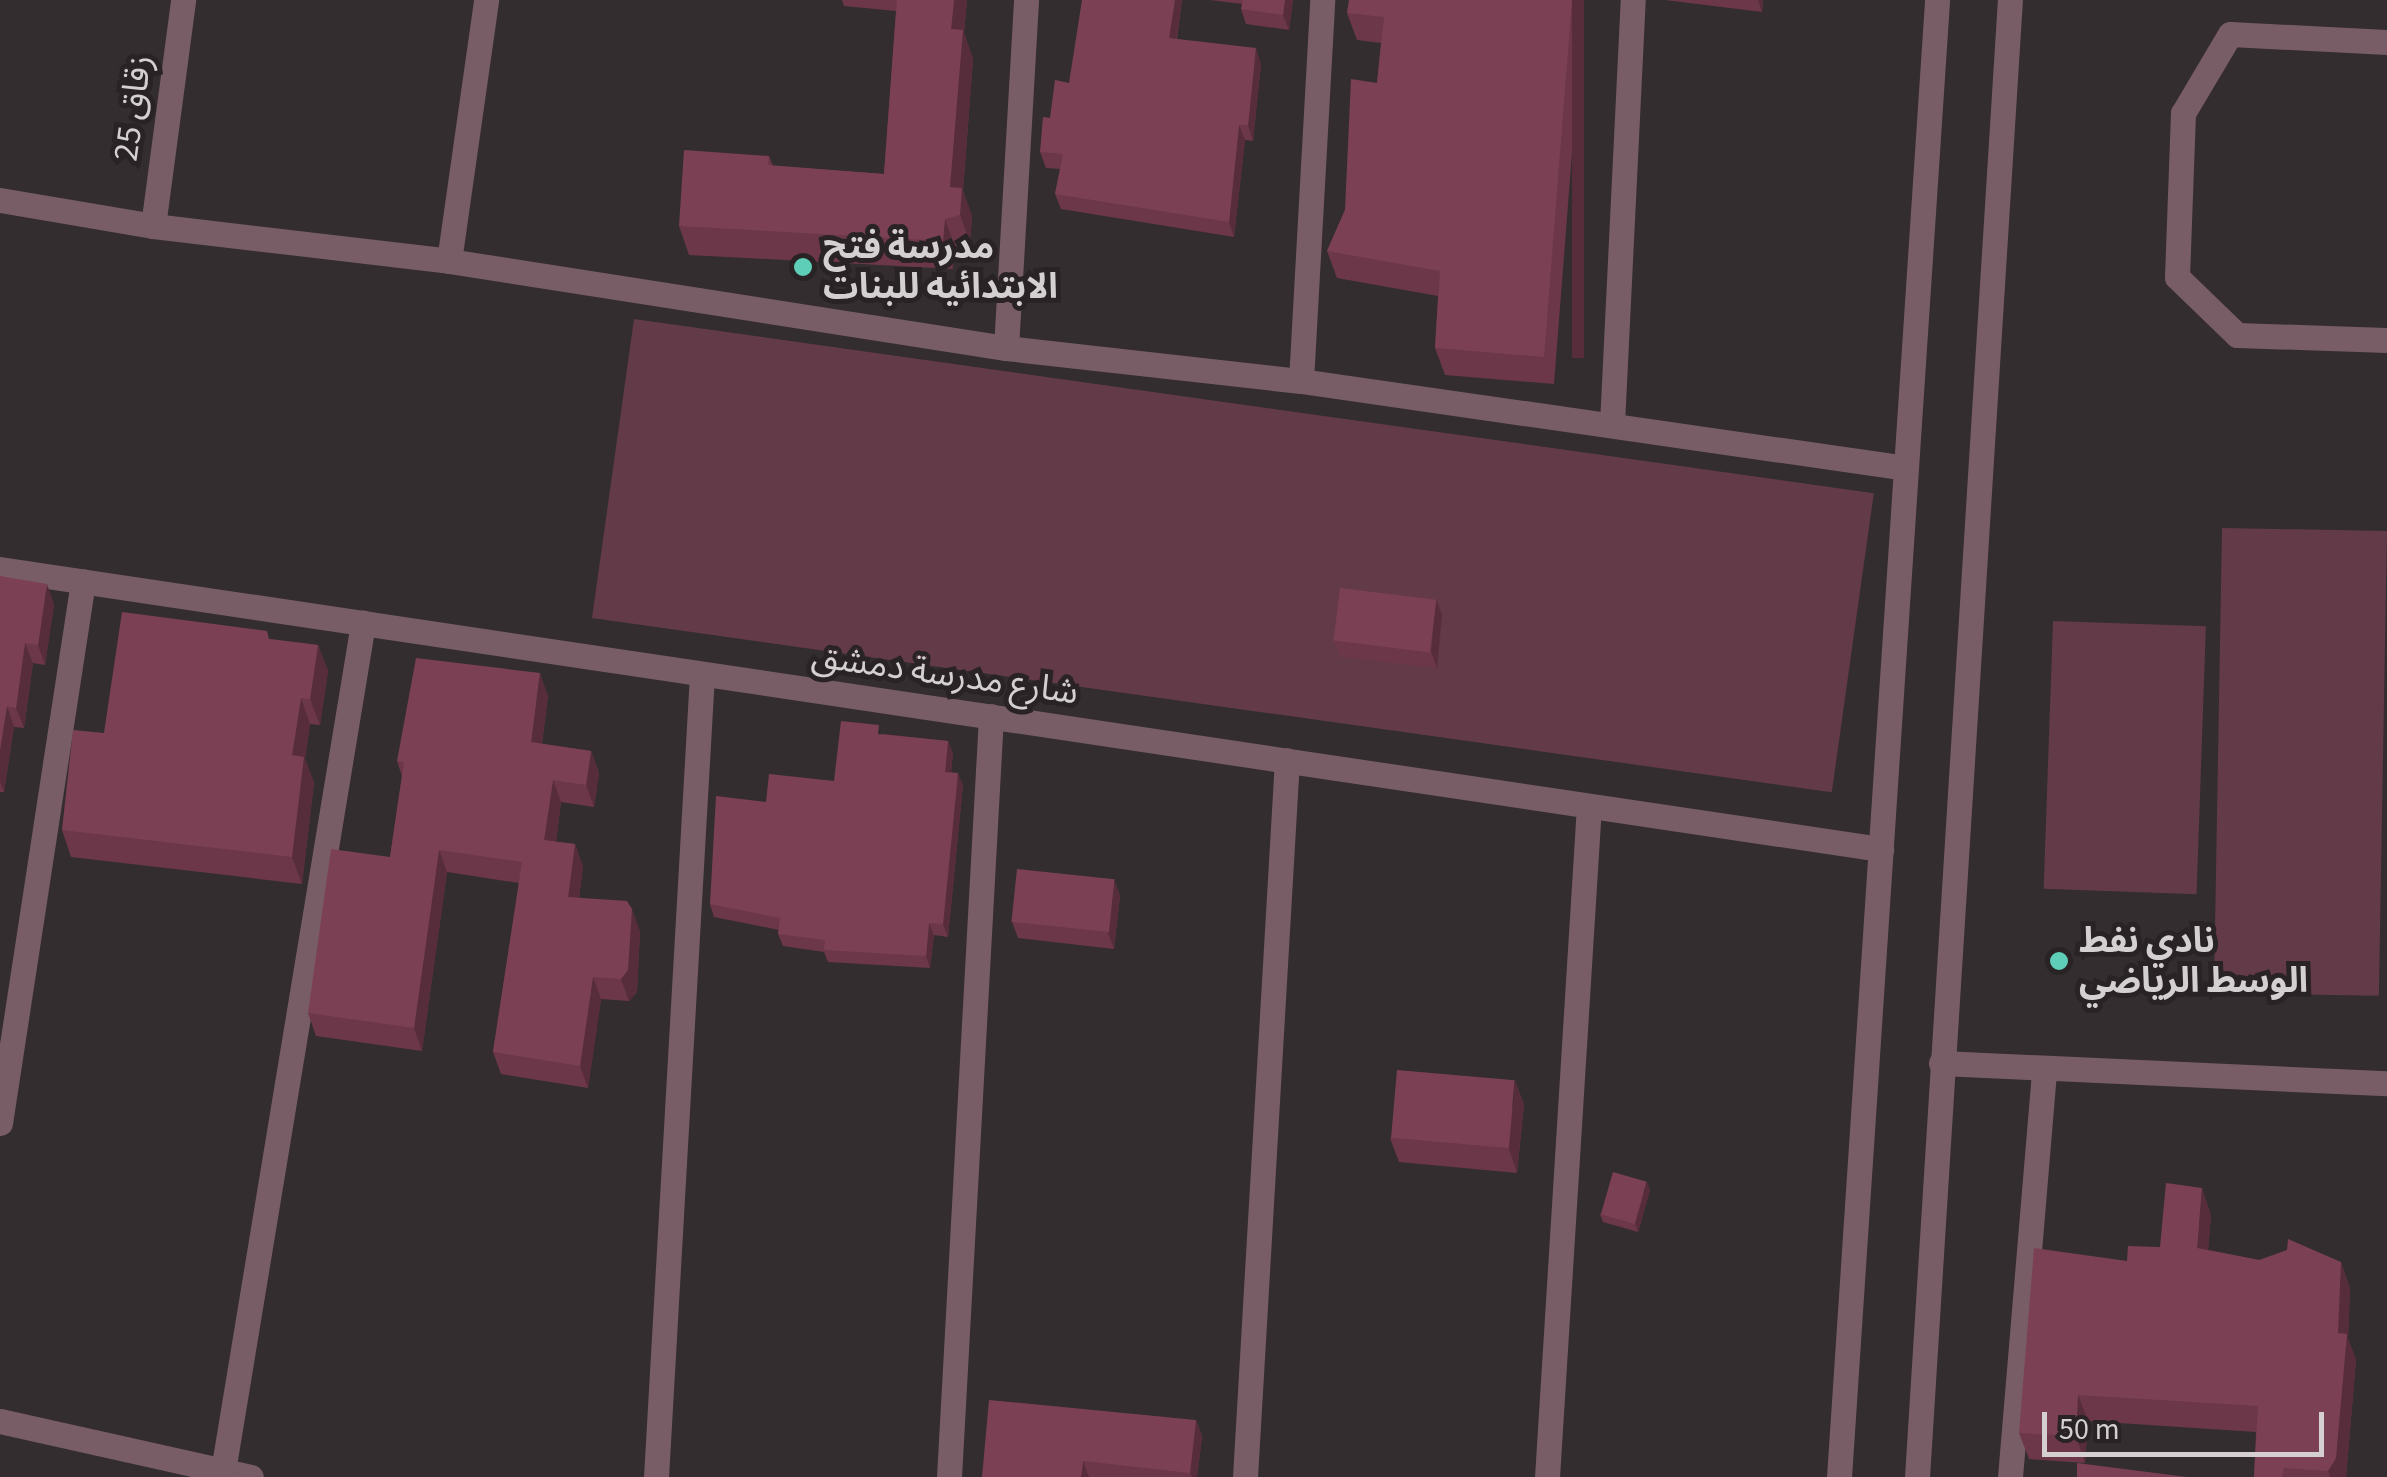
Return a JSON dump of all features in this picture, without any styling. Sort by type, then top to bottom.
[{"type":"street","name":"زقاق 25","points":[[153,226],[183,0]]},
{"type":"street","points":[[449,260],[486,0]]},
{"type":"street","points":[[1006,348],[1026,0]]},
{"type":"street","points":[[1301,381],[1322,0]]},
{"type":"street","points":[[1612,424],[1633,0]]},
{"type":"street","points":[[1839,1477],[1937,0]]},
{"type":"street","points":[[1917,1477],[2010,0]]},
{"type":"street","points":[[2387,42],[2230,34],[2183,113],[2177,277],[2237,335],[2387,340]]},
{"type":"street","points":[[0,200],[153,226],[449,260],[1006,348],[1301,381],[1906,468]]},
{"type":"street","name":"شارع مدرسة دمشق","points":[[0,569],[1881,849]]},
{"type":"street","points":[[0,1123],[83,581]]},
{"type":"street","points":[[223,1474],[363,623]]},
{"type":"street","points":[[656,1477],[702,674]]},
{"type":"street","points":[[950,1477],[991,716]]},
{"type":"street","points":[[1245,1477],[1287,760]]},
{"type":"street","points":[[1547,1477],[1588,806]]},
{"type":"street","points":[[1942,1063],[2387,1083]]},
{"type":"street","points":[[2010,1477],[2044,1068]]},
{"type":"street","points":[[0,1421],[250,1477]]},
{"type":"shaded area","points":[[634,319],[1874,493],[1832,792],[592,618]]},
{"type":"shaded area","points":[[2222,528],[2387,531],[2379,996],[2214,993]]},
{"type":"shaded area","points":[[2053,621],[2206,626],[2197,894],[2044,889]]},
{"type":"building","points":[[897,0],[954,0],[951,29],[963,30],[950,187],[962,188],[960,215],[945,219],[943,241],[679,226],[684,150],[769,156],[768,165],[884,174]]},
{"type":"building","points":[[1082,0],[1175,0],[1169,38],[1256,48],[1248,125],[1239,125],[1229,222],[1055,194],[1063,154],[1040,152],[1043,117],[1050,118],[1055,80],[1069,83]]},
{"type":"building","points":[[1243,0],[1285,0],[1283,15],[1241,9]]},
{"type":"building","points":[[1349,0],[1572,0],[1544,357],[1435,348],[1440,271],[1327,251],[1345,210],[1351,79],[1377,83],[1384,17],[1347,13]]},
{"type":"building","points":[[0,576],[47,584],[38,645],[25,643],[16,708],[7,706],[0,750]]},
{"type":"building","points":[[1340,588],[1436,600],[1430,652],[1334,641]]},
{"type":"building","points":[[122,612],[267,631],[269,639],[318,645],[310,699],[301,698],[292,755],[304,757],[292,857],[62,830],[73,730],[104,733]]},
{"type":"building","points":[[416,658],[540,673],[531,742],[591,751],[586,785],[553,780],[544,840],[575,844],[568,897],[627,901],[632,909],[628,970],[621,979],[593,977],[580,1066],[493,1052],[522,862],[439,850],[414,1028],[308,1013],[331,849],[390,857],[404,762],[397,761]]},
{"type":"building","points":[[841,721],[879,725],[878,734],[948,741],[945,772],[958,773],[943,924],[929,923],[926,956],[824,950],[825,940],[778,934],[780,918],[710,904],[716,796],[766,802],[769,774],[834,781]]},
{"type":"building","points":[[1017,869],[1114,879],[1109,932],[1011,922]]},
{"type":"building","points":[[1397,1070],[1515,1080],[1509,1148],[1391,1138]]},
{"type":"building","points":[[1613,1172],[1647,1182],[1635,1224],[1601,1214]]},
{"type":"building","points":[[2166,1183],[2202,1188],[2197,1248],[2259,1260],[2287,1250],[2288,1239],[2341,1262],[2338,1333],[2347,1334],[2336,1458],[2328,1471],[2284,1468],[2282,1477],[2254,1477],[2258,1406],[2078,1395],[2076,1436],[2019,1433],[2034,1248],[2127,1261],[2128,1246],[2160,1247]]},
{"type":"building","points":[[989,1400],[1196,1420],[1190,1473],[1083,1461],[1081,1477],[982,1477]]},
{"type":"building","points":[[2077,1463],[2187,1477],[2077,1477]]},
{"type":"place","name":"مدرسة فتح الابتدائيه للبنات","points":[[803,267]]},
{"type":"place","name":"نادي نفط الوسط الرياضي","points":[[2059,961]]}]
